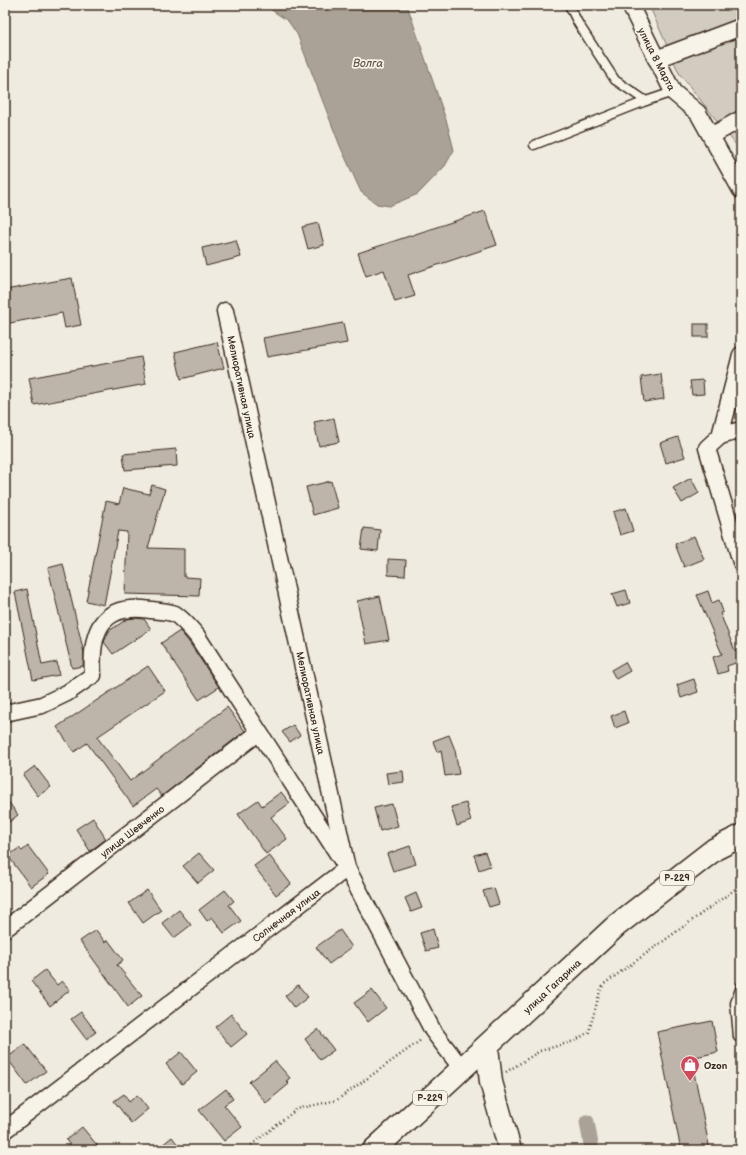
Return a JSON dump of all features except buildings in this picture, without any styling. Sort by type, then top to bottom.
[{"type":"main road","name":"улица Гагарина","points":[[374,1150],[617,925],[715,849],[741,836]]},
{"type":"main road","points":[[487,1047],[491,1082],[510,1150]]},
{"type":"street","name":"улица 8 Марта","points":[[630,5],[673,92],[698,113],[741,190]]},
{"type":"street","points":[[656,59],[741,27]]},
{"type":"street","points":[[711,136],[741,119]]},
{"type":"street","name":"Мелиоративная улица","points":[[225,311],[347,868],[433,1031],[462,1069]]},
{"type":"street","points":[[720,436],[741,355]]},
{"type":"street","points":[[741,430],[720,436],[707,448],[741,562]]},
{"type":"street","points":[[5,713],[42,705],[67,693],[93,675],[92,654],[100,624],[114,612],[143,609],[175,614],[197,636],[258,733],[347,868]]},
{"type":"street","name":"улица Шевченко","points":[[5,929],[258,733]]},
{"type":"street","name":"Солнечная улица","points":[[5,1130],[347,868]]},
{"type":"lane","points":[[569,5],[578,23],[615,80],[646,101]]},
{"type":"lane","points":[[534,145],[646,101],[673,92]]},
{"type":"lane","points":[[738,1037],[735,1003],[741,986]]},
{"type":"path","points":[[491,1082],[540,1051],[574,1041],[589,1032],[600,991],[604,984],[741,885]]},
{"type":"path","points":[[245,1150],[297,1109],[337,1100],[433,1031]]},
{"type":"shaded area","points":[[649,5],[741,5],[741,151],[679,73]]},
{"type":"water","name":"Волга","points":[[264,5],[407,5],[447,123],[454,150],[445,166],[418,194],[389,206],[377,204],[361,192],[340,146],[297,34],[288,21]]},
{"type":"waterway","points":[[587,1122],[592,1150]]},
{"type":"place","name":"Ozon","points":[[690,1082]]}]
